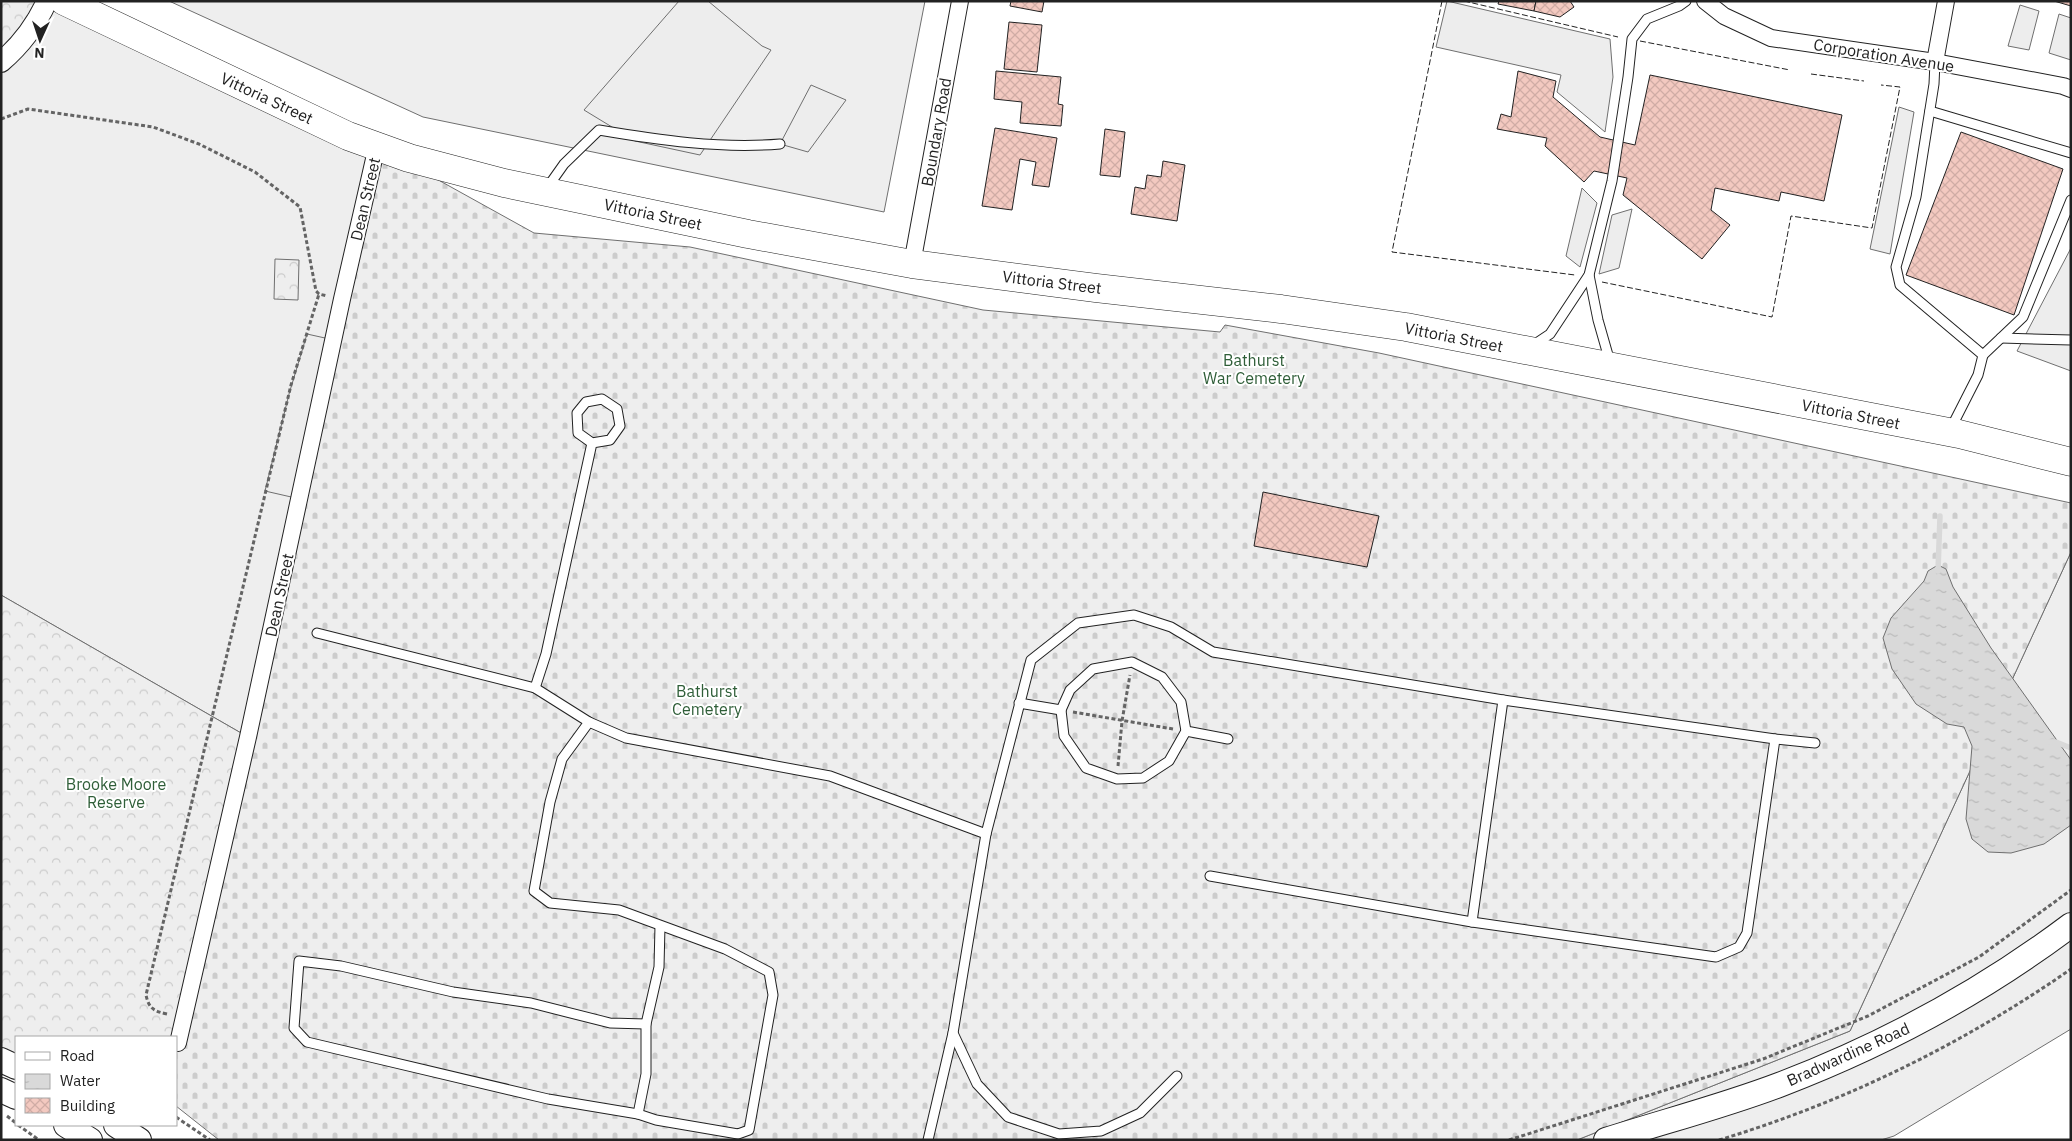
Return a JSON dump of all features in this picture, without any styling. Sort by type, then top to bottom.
[{"type":"highway","name":"Vittoria Street","points":[[64,1],[348,136],[453,170],[544,192],[738,232],[912,264],[1339,317],[1526,350],[1948,432],[2071,462]]},
{"type":"main road","name":"Bradwardine Road","points":[[1606,1140],[1778,1085],[1842,1059],[1909,1028],[1988,983],[2071,925]]},
{"type":"main road","points":[[1,1060],[15,1067]]},
{"type":"main road","points":[[1,1090],[15,1097]]},
{"type":"main road","points":[[68,1126],[90,1140]]},
{"type":"main road","points":[[118,1126],[139,1140]]},
{"type":"street","points":[[1,62],[23,40],[39,19],[47,1]]},
{"type":"street","name":"Boundary Road","points":[[912,264],[960,1]]},
{"type":"street","name":"Corporation Avenue","points":[[1705,1],[1724,16],[1771,38],[1935,62],[2071,89]]},
{"type":"street","points":[[1935,62],[1946,1]]},
{"type":"street","name":"Dean Street","points":[[178,1043],[250,727],[342,299],[377,146]]},
{"type":"lane","points":[[1526,350],[1550,334],[1589,275],[1612,181],[1632,39],[1647,19],[1679,6],[1686,1]]},
{"type":"lane","points":[[1935,62],[1930,111],[1916,197],[1896,268],[1900,285],[1983,355]]},
{"type":"lane","points":[[1930,111],[2071,153]]},
{"type":"lane","points":[[544,192],[564,164],[599,130],[634,136],[743,147],[780,144]]},
{"type":"lane","points":[[1948,432],[1978,375],[1983,355],[2023,317],[2071,200]]},
{"type":"lane","points":[[1589,275],[1598,320],[1612,367]]},
{"type":"lane","points":[[2001,338],[2071,340]]},
{"type":"lane","points":[[602,399],[617,408],[620,426],[610,440],[592,443],[578,433],[577,414],[586,402],[602,399]]},
{"type":"lane","points":[[535,688],[546,654],[592,443]]},
{"type":"lane","points":[[928,1140],[952,1033],[986,834],[1031,660],[1078,623],[1134,615],[1171,627],[1214,652],[1503,700],[1775,739],[1815,742]]},
{"type":"lane","points":[[317,633],[535,688],[589,722],[626,738],[830,776],[986,834]]},
{"type":"lane","points":[[1132,662],[1162,677],[1181,702],[1186,731],[1169,761],[1143,778],[1117,779],[1086,768],[1064,736],[1061,710],[1070,690],[1093,669],[1132,662]]},
{"type":"lane","points":[[1472,922],[1503,700]]},
{"type":"lane","points":[[1019,703],[1061,710]]},
{"type":"lane","points":[[589,722],[562,760],[550,802],[534,891],[550,903],[619,910],[725,949],[769,972],[773,995],[749,1130],[738,1134],[656,1120],[638,1114],[548,1098],[307,1042],[294,1028],[299,961],[341,966],[453,992],[531,1003],[610,1023],[646,1024]]},
{"type":"lane","points":[[1186,731],[1228,739]]},
{"type":"lane","points":[[1210,876],[1472,922],[1716,957],[1738,947],[1748,932],[1775,739]]},
{"type":"lane","points":[[638,1114],[646,1074],[646,1024],[659,967],[660,926]]},
{"type":"lane","points":[[952,1033],[977,1084],[1008,1117],[1059,1134],[1101,1131],[1140,1113],[1177,1076]]},
{"type":"path","points":[[1,119],[28,109],[153,127],[200,144],[256,172],[300,207],[316,291],[319,294],[342,299]]},
{"type":"path","points":[[184,1018],[152,1010],[146,995],[291,385],[319,294]]},
{"type":"path","points":[[1117,779],[1122,722],[1132,662]]},
{"type":"path","points":[[1061,710],[1122,722],[1186,731]]},
{"type":"path","points":[[1509,1140],[1763,1059],[1868,1016],[1979,956],[2071,890]]},
{"type":"path","points":[[1719,1140],[1758,1128],[1843,1096],[1928,1056],[2031,996],[2071,969]]},
{"type":"path","points":[[178,1118],[210,1140]]},
{"type":"path","points":[[19,1126],[39,1140]]},
{"type":"green space","points":[[1,1],[47,1],[1,62]]},
{"type":"green space","points":[[47,1],[377,146],[248,737],[1,595],[1,62]]},
{"type":"green space","points":[[169,1],[925,1],[884,212],[423,117]]},
{"type":"green space","name":"Bathurst Cemetery","points":[[377,146],[534,233],[690,247],[983,310],[1220,332],[1225,325],[1379,353],[2071,503],[2071,552],[1850,1031],[1577,1140],[219,1140],[178,1108],[178,1036],[176,1036]]},
{"type":"green space","points":[[275,259],[299,260],[298,300],[274,299]]},
{"type":"green space","points":[[2071,552],[2071,1029],[1894,1136],[1881,1140],[1577,1140],[1850,1031]]},
{"type":"green space","name":"Brooke Moore Reserve","points":[[1,595],[248,737],[174,1036],[15,1036],[15,1067],[1,1060]]},
{"type":"shaded area","points":[[679,1],[708,1],[762,46],[771,50],[700,155],[635,141],[584,110]]},
{"type":"shaded area","points":[[1447,1],[1610,39],[1613,77],[1605,132],[1557,92],[1561,75],[1436,47]]},
{"type":"shaded area","points":[[2020,5],[2039,11],[2029,50],[2008,46]]},
{"type":"shaded area","points":[[2059,14],[2071,18],[2071,60],[2049,53]]},
{"type":"shaded area","points":[[811,85],[846,100],[808,152],[780,144]]},
{"type":"shaded area","points":[[1899,107],[1914,112],[1890,254],[1870,249]]},
{"type":"shaded area","points":[[1582,188],[1597,203],[1580,267],[1566,256]]},
{"type":"shaded area","points":[[1632,209],[1619,268],[1599,274],[1612,215]]},
{"type":"shaded area","points":[[2071,248],[2071,371],[2017,351]]},
{"type":"shaded area","points":[[307,334],[334,340],[300,499],[265,491],[289,394]]},
{"type":"water","points":[[1938,565],[1946,569],[1953,587],[1991,648],[2071,760],[2071,825],[2044,844],[2011,853],[1988,852],[1972,839],[1966,819],[1972,746],[1964,727],[1947,724],[1916,704],[1892,669],[1883,638],[1891,618],[1924,581],[1928,571]]},
{"type":"building","points":[[1011,1],[1044,1],[1042,12],[1010,6]]},
{"type":"building","points":[[1499,1],[1536,1],[1534,11],[1498,4]]},
{"type":"building","points":[[1536,1],[1570,1],[1574,7],[1560,17],[1534,11]]},
{"type":"building","points":[[2054,1],[2071,1],[2071,6]]},
{"type":"building","points":[[1009,22],[1042,25],[1037,72],[1004,69]]},
{"type":"building","points":[[996,71],[1061,77],[1058,104],[1063,105],[1061,126],[1020,123],[1022,102],[994,99]]},
{"type":"building","points":[[1518,71],[1556,81],[1553,97],[1600,137],[1635,145],[1650,75],[1842,115],[1824,201],[1781,192],[1779,201],[1715,188],[1711,210],[1730,225],[1702,259],[1623,195],[1627,178],[1594,171],[1584,182],[1545,146],[1547,138],[1497,129],[1501,114],[1511,117]]},
{"type":"building","points":[[995,128],[1057,138],[1049,187],[1032,185],[1036,162],[1020,159],[1012,210],[982,206]]},
{"type":"building","points":[[1105,129],[1125,132],[1120,177],[1100,175]]},
{"type":"building","points":[[1961,132],[2063,169],[2014,315],[1906,275]]},
{"type":"building","points":[[1163,161],[1185,165],[1177,221],[1131,214],[1135,187],[1145,189],[1147,175],[1161,177]]},
{"type":"building","points":[[1263,492],[1379,516],[1367,567],[1254,546]]},
{"type":"waterway","points":[[1938,571],[1940,516]]},
{"type":"waterway","points":[[2050,742],[2056,742],[2071,748]]},
{"type":"fence","points":[[1442,1],[1392,252],[1575,275]]},
{"type":"fence","points":[[1464,1],[1618,37]]},
{"type":"fence","points":[[1640,41],[1790,70]]},
{"type":"fence","points":[[1811,74],[1864,81]]},
{"type":"fence","points":[[1602,282],[1772,317],[1791,216],[1872,228],[1900,87],[1881,85]]},
{"type":"park label","name":"Bathurst War Cemetery","points":[[1254,369]]}]
